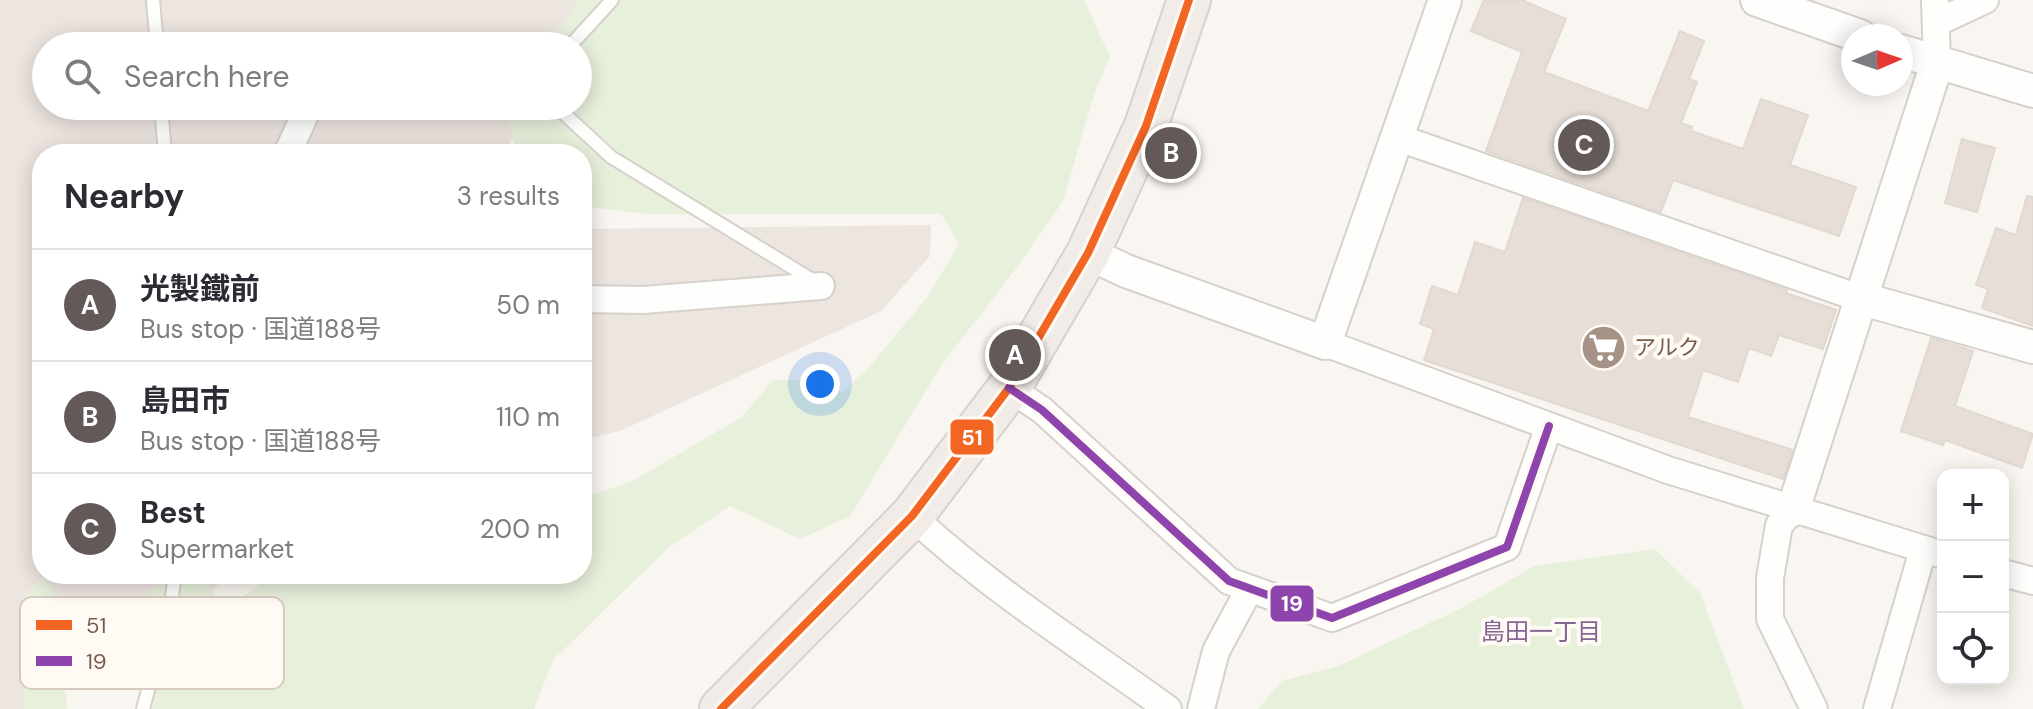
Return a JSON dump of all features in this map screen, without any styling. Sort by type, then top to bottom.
[{"type":"highway","points":[[1146,126],[1170,0]]},
{"type":"highway","points":[[721,709],[912,516],[1009,388],[1088,253],[1146,126],[1189,0]]},
{"type":"street","points":[[1325,343],[1445,0]]},
{"type":"street","points":[[1757,0],[1841,29]]},
{"type":"street","points":[[1814,709],[1770,619],[1770,578],[1779,525],[1793,510],[1937,63],[1936,12],[1985,0]]},
{"type":"street","points":[[1913,55],[2033,91]]},
{"type":"street","points":[[292,144],[303,120]]},
{"type":"street","points":[[1399,138],[1859,298],[2033,347]]},
{"type":"street","points":[[1088,253],[1126,271],[1668,470],[1933,552],[1877,709]]},
{"type":"street","points":[[592,299],[643,300],[821,286]]},
{"type":"street","points":[[1009,388],[1042,410],[1229,581],[1332,618],[1507,547],[1549,426]]},
{"type":"street","points":[[912,516],[1041,621],[1168,709]]},
{"type":"street","points":[[2009,575],[2033,581]]},
{"type":"street","points":[[1201,709],[1216,651],[1249,590]]},
{"type":"lane","points":[[153,0],[156,32]]},
{"type":"lane","points":[[583,32],[612,0]]},
{"type":"lane","points":[[162,120],[164,144]]},
{"type":"lane","points":[[571,120],[611,157],[821,286]]},
{"type":"lane","points":[[143,709],[148,689]]},
{"type":"shaded area","points":[[0,0],[612,0],[588,32],[32,32],[32,120],[526,120],[508,144],[32,144],[32,584],[219,584],[203,597],[20,597],[20,689],[56,689],[48,709],[0,709]]},
{"type":"shaded area","points":[[931,225],[930,256],[881,311],[620,431],[592,438],[592,229]]},
{"type":"green space","points":[[578,0],[1084,0],[1110,57],[1095,91],[1063,201],[1015,270],[943,363],[850,516],[800,539],[730,506],[668,548],[553,660],[534,709],[147,709],[154,689],[284,689],[284,597],[242,597],[260,584],[592,584],[592,495],[633,481],[742,417],[773,380],[812,380],[842,392],[866,371],[929,295],[959,244],[941,214],[648,214],[592,207],[592,144],[515,144],[509,120],[592,120],[592,32],[556,32]]},
{"type":"green space","points":[[1655,549],[1700,593],[1744,709],[1258,709],[1282,681],[1338,666],[1460,609],[1534,566]]},
{"type":"green space","points":[[36,584],[48,584],[57,597],[24,597]]},
{"type":"green space","points":[[163,584],[207,584],[217,597],[149,597],[148,590]]},
{"type":"green space","points":[[23,689],[65,689],[67,709],[24,709]]},
{"type":"building","points":[[1484,0],[1522,0],[1566,19],[1544,72],[1648,111],[1680,31],[1704,41],[1689,79],[1697,82],[1681,123],[1692,127],[1691,131],[1743,149],[1761,99],[1808,115],[1790,165],[1856,187],[1839,236],[1673,180],[1661,212],[1486,151],[1522,52],[1471,31]]},
{"type":"building","points":[[1962,139],[1995,148],[1977,212],[1945,203]]},
{"type":"building","points":[[2027,196],[2033,197],[2033,326],[1982,308],[1988,289],[1976,285],[1996,228],[2016,235]]},
{"type":"building","points":[[1523,198],[1836,310],[1823,349],[1779,335],[1771,356],[1749,348],[1738,382],[1703,370],[1688,417],[1793,450],[1783,479],[1424,360],[1434,329],[1420,324],[1432,286],[1458,295],[1475,242],[1505,252]]},
{"type":"building","points":[[1931,338],[1973,351],[1955,406],[2033,434],[2022,468],[1945,440],[1943,445],[1901,431]]},
{"type":"transit line","name":"51","points":[[721,709],[912,516],[1009,388],[1088,253],[1146,126],[1189,0]]},
{"type":"transit line","name":"19","points":[[1009,388],[1042,410],[1229,581],[1332,618],[1507,547],[1549,426]]},
{"type":"place","name":"Best","points":[[1584,145]]},
{"type":"place","name":"島田市","points":[[1171,153]]},
{"type":"place","name":"アルク","points":[[1603,347]]},
{"type":"place","name":"光製鐵前","points":[[1015,355]]},
{"type":"district","name":"島田一丁目","points":[[1541,631]]}]
